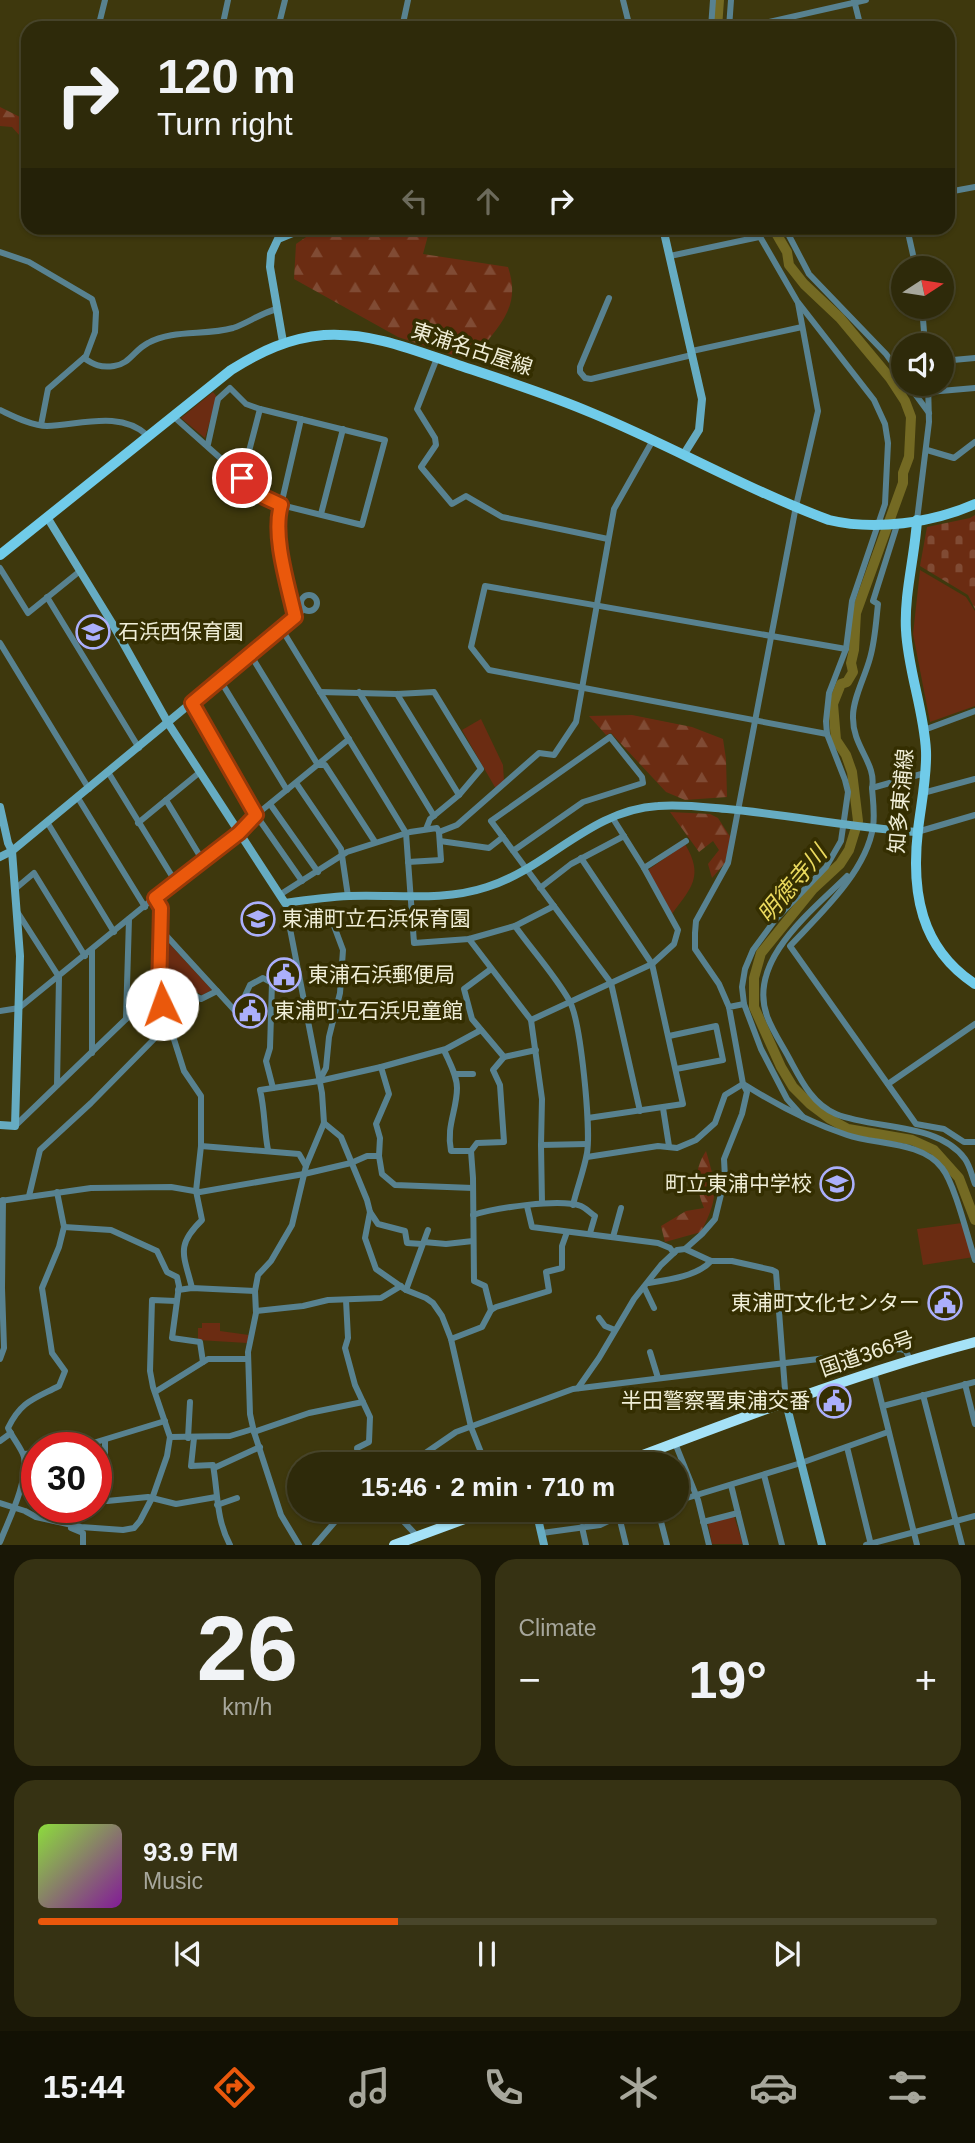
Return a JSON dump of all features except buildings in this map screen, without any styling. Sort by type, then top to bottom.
[{"type":"highway","name":"国道366号","points":[[650,1452],[874,1372],[975,1342]]},
{"type":"highway","points":[[394,1545],[456,1522]]},
{"type":"main road","name":"東浦名古屋線","points":[[0,555],[231,370],[257,353],[283,342],[324,335],[381,340],[547,395],[796,506],[842,523],[879,525],[917,520],[952,513],[975,504]]},
{"type":"main road","name":"知多東浦線","points":[[917,520],[906,631],[924,730],[925,773],[915,883],[923,919],[932,939],[951,965],[975,984]]},
{"type":"street","points":[[100,21],[105,0]]},
{"type":"street","points":[[224,21],[228,0]]},
{"type":"street","points":[[280,21],[285,0]]},
{"type":"street","points":[[404,21],[408,0]]},
{"type":"street","points":[[623,0],[628,21]]},
{"type":"street","points":[[712,21],[713,0]]},
{"type":"street","points":[[730,21],[731,0]]},
{"type":"street","points":[[771,21],[866,0]]},
{"type":"street","points":[[855,1],[859,21]]},
{"type":"street","points":[[955,191],[975,187]]},
{"type":"street","points":[[283,342],[270,267],[278,239],[291,235]]},
{"type":"street","points":[[665,235],[701,392],[702,415],[699,430],[684,454]]},
{"type":"street","points":[[789,235],[809,274],[891,361]]},
{"type":"street","points":[[908,235],[913,256]]},
{"type":"street","points":[[670,256],[760,237],[797,301],[874,400],[886,424],[888,443],[885,504],[852,601],[846,649],[829,693],[827,734],[848,792],[841,841],[826,867],[783,911],[753,950],[745,969],[742,987],[744,1004],[761,1049],[787,1099],[803,1117]]},
{"type":"street","points":[[0,252],[29,262],[92,299],[96,312],[95,332],[84,358],[48,389],[41,425]]},
{"type":"street","points":[[609,298],[580,367],[585,378],[591,379],[802,327]]},
{"type":"street","points":[[578,1388],[634,1299],[661,1265],[674,1253],[685,1249],[715,1219],[725,1178],[724,1159],[743,1114],[747,1092],[729,1007],[719,984],[695,949],[695,933],[696,921],[728,863],[796,506],[818,411],[797,301]]},
{"type":"street","points":[[84,358],[97,366],[125,364],[147,343],[169,336],[232,328],[277,309]]},
{"type":"street","points":[[437,358],[416,409],[435,438],[436,445],[421,467],[453,504],[466,496],[502,517],[608,539]]},
{"type":"street","points":[[954,360],[975,358]]},
{"type":"street","points":[[173,415],[264,497],[281,505],[362,525],[385,440],[260,409],[246,404],[230,388],[218,399],[208,444]]},
{"type":"street","points":[[954,390],[975,388]]},
{"type":"street","points":[[916,396],[930,415]]},
{"type":"street","points":[[917,520],[927,450],[929,396]]},
{"type":"street","points":[[242,478],[260,409]]},
{"type":"street","points":[[0,410],[41,425],[123,422],[141,429],[147,435]]},
{"type":"street","points":[[295,617],[278,518],[302,419]]},
{"type":"street","points":[[321,514],[343,429]]},
{"type":"street","points":[[439,832],[457,825],[539,753],[554,755],[576,722],[614,509],[653,440]]},
{"type":"street","points":[[927,450],[954,457],[975,442]]},
{"type":"street","points":[[47,517],[168,723],[285,903],[319,1081],[324,1123],[305,1170],[292,1225],[271,1261],[258,1275],[255,1290],[256,1311],[248,1359],[250,1414],[254,1430],[283,1520],[299,1545]]},
{"type":"street","points":[[898,522],[873,601],[878,604],[871,656],[853,713],[860,751],[873,770],[873,829],[855,869],[838,896],[790,946],[916,1124],[944,1129],[964,1143],[975,1142]]},
{"type":"street","points":[[0,568],[28,613],[80,571]]},
{"type":"street","points":[[827,734],[489,670],[471,647],[485,586],[846,649]]},
{"type":"street","points":[[47,597],[139,748]]},
{"type":"street","points":[[0,857],[12,851],[89,789],[304,610]]},
{"type":"street","points":[[281,628],[406,833],[414,943],[469,939],[515,926],[554,906]]},
{"type":"street","points":[[0,643],[89,789]]},
{"type":"street","points":[[250,654],[318,765]]},
{"type":"street","points":[[220,680],[287,790]]},
{"type":"street","points":[[320,692],[434,692],[481,769],[459,795],[434,816],[426,830]]},
{"type":"street","points":[[359,692],[434,816]]},
{"type":"street","points":[[397,694],[459,795]]},
{"type":"street","points":[[192,703],[256,815],[302,881]]},
{"type":"street","points":[[924,730],[975,711]]},
{"type":"street","points":[[513,851],[583,802],[643,783],[642,777],[610,737],[491,821],[540,888],[611,983],[640,1111]]},
{"type":"street","points":[[0,1011],[19,1009],[175,881],[239,833],[256,815],[349,739]]},
{"type":"street","points":[[318,765],[325,765],[375,842]]},
{"type":"street","points":[[108,772],[175,881]]},
{"type":"street","points":[[138,823],[200,772]]},
{"type":"street","points":[[872,788],[925,773]]},
{"type":"street","points":[[923,793],[975,779]]},
{"type":"street","points":[[296,783],[343,855],[348,896]]},
{"type":"street","points":[[78,797],[145,906]]},
{"type":"street","points":[[166,800],[203,861]]},
{"type":"street","points":[[270,804],[318,872]]},
{"type":"street","points":[[285,903],[348,896],[441,896],[475,891],[502,882],[527,869],[589,827],[612,817],[656,806],[737,810],[873,829],[918,832],[975,815]]},
{"type":"street","points":[[0,807],[12,851],[20,956],[16,1126]]},
{"type":"street","points":[[531,1020],[652,964],[674,944],[678,930],[612,817]]},
{"type":"street","points":[[47,822],[114,932]]},
{"type":"street","points":[[281,894],[343,855],[406,833],[437,828],[441,860],[408,862]]},
{"type":"street","points":[[540,888],[581,858],[624,836]]},
{"type":"street","points":[[440,841],[489,848],[503,837]]},
{"type":"street","points":[[644,868],[686,841]]},
{"type":"street","points":[[581,858],[652,964],[683,1104],[588,1118]]},
{"type":"street","points":[[855,869],[803,920],[774,955],[765,972],[763,988],[766,1015],[805,1088],[822,1105],[835,1114],[919,1132],[953,1146],[966,1161],[975,1184]]},
{"type":"street","points":[[15,889],[34,873],[85,956]]},
{"type":"street","points":[[29,1196],[40,1150],[159,1034],[162,930],[161,908],[155,898]]},
{"type":"street","points":[[17,912],[59,977],[57,1085]]},
{"type":"street","points":[[319,1081],[326,1068],[329,1037],[340,993],[343,950],[331,918]]},
{"type":"street","points":[[126,1019],[130,919]]},
{"type":"street","points":[[515,926],[570,1002],[579,1042],[588,1118],[587,1157],[572,1205]]},
{"type":"street","points":[[162,930],[236,1013],[250,985],[263,978],[272,983],[270,1048],[265,1061],[273,1088]]},
{"type":"street","points":[[469,939],[531,1020],[542,1099],[542,1203]]},
{"type":"street","points":[[92,950],[92,1053]]},
{"type":"street","points":[[491,969],[464,989],[472,1019],[505,1057]]},
{"type":"street","points":[[0,1125],[16,1126],[126,1019],[159,992],[177,986],[201,999],[217,991]]},
{"type":"street","points":[[159,992],[184,1071],[201,1096],[201,1146],[196,1191],[202,1220],[191,1230],[184,1244],[184,1259],[192,1288]]},
{"type":"street","points":[[152,997],[160,1016]]},
{"type":"street","points":[[729,1007],[744,1004]]},
{"type":"street","points":[[888,1084],[975,1024]]},
{"type":"street","points":[[669,1036],[716,1026],[723,1060],[676,1069]]},
{"type":"street","points":[[268,1150],[266,1117],[260,1090],[319,1081],[444,1050],[481,1030]]},
{"type":"street","points":[[444,1050],[455,1074],[457,1089],[450,1131],[451,1151],[471,1151]]},
{"type":"street","points":[[451,1339],[482,1327],[491,1310],[485,1286],[474,1280],[471,1151],[477,1143],[504,1142],[500,1085],[493,1070],[505,1057],[536,1051]]},
{"type":"street","points":[[381,1067],[389,1094],[376,1124],[380,1138],[382,1174],[393,1184],[472,1188]]},
{"type":"street","points":[[455,1074],[473,1074]]},
{"type":"street","points":[[744,1084],[803,1117],[849,1136],[909,1149],[926,1156],[942,1168],[952,1189],[975,1260]]},
{"type":"street","points":[[587,1157],[669,1146],[677,1148],[696,1140],[715,1123],[725,1095],[744,1084]]},
{"type":"street","points":[[663,1108],[669,1146]]},
{"type":"street","points":[[324,1123],[341,1137],[370,1212],[378,1224],[405,1231],[407,1243],[446,1244],[473,1241]]},
{"type":"street","points":[[541,1145],[587,1144]]},
{"type":"street","points":[[201,1146],[299,1154],[305,1170]]},
{"type":"street","points":[[0,1359],[4,1348],[1,1201],[91,1188],[171,1187],[196,1191],[351,1163],[367,1156],[379,1156]]},
{"type":"street","points":[[21,1449],[8,1428],[16,1410],[59,1386],[65,1371],[52,1353],[42,1288],[64,1227],[57,1192]]},
{"type":"street","points":[[473,1215],[542,1203],[582,1206],[595,1216],[590,1233]]},
{"type":"street","points":[[527,1206],[532,1227],[658,1242],[674,1253]]},
{"type":"street","points":[[613,1237],[621,1208]]},
{"type":"street","points":[[370,1212],[365,1238],[376,1269],[403,1288],[433,1303],[442,1316],[451,1339],[471,1427],[481,1452]]},
{"type":"street","points":[[64,1227],[106,1228],[157,1251],[167,1272],[177,1277],[172,1338],[200,1342],[203,1362]]},
{"type":"street","points":[[256,1311],[328,1300],[381,1298],[403,1288],[428,1230]]},
{"type":"street","points":[[491,1310],[550,1291],[546,1272],[562,1268],[562,1246],[567,1232]]},
{"type":"street","points":[[685,1249],[711,1261],[732,1261],[776,1272],[786,1403],[822,1545]]},
{"type":"street","points":[[646,1285],[697,1270],[711,1261]]},
{"type":"street","points":[[646,1285],[653,1308]]},
{"type":"street","points":[[178,1290],[255,1290]]},
{"type":"street","points":[[65,1523],[110,1530],[128,1529],[141,1521],[167,1456],[170,1437],[150,1371],[152,1300],[176,1301]]},
{"type":"street","points":[[346,1300],[348,1338],[345,1348],[351,1371],[370,1417],[369,1442],[357,1448],[357,1452]]},
{"type":"street","points":[[600,1318],[606,1326],[615,1330]]},
{"type":"street","points":[[427,1452],[456,1432],[578,1388],[900,1349],[906,1351],[910,1360]]},
{"type":"street","points":[[650,1352],[658,1378]]},
{"type":"street","points":[[155,1392],[203,1362],[216,1359],[248,1359]]},
{"type":"street","points":[[874,1372],[917,1545]]},
{"type":"street","points":[[883,1406],[975,1382]]},
{"type":"street","points":[[965,1384],[975,1424]]},
{"type":"street","points":[[923,1395],[962,1545]]},
{"type":"street","points":[[190,1402],[191,1466],[213,1465],[221,1527],[230,1545]]},
{"type":"street","points":[[170,1437],[230,1436],[309,1413],[363,1402]]},
{"type":"street","points":[[112,1438],[164,1421]]},
{"type":"street","points":[[689,1497],[801,1463],[888,1432]]},
{"type":"street","points":[[0,1441],[11,1433]]},
{"type":"street","points":[[675,1443],[696,1495],[709,1545]]},
{"type":"street","points":[[214,1468],[260,1447]]},
{"type":"street","points":[[846,1447],[870,1544],[975,1516]]},
{"type":"street","points":[[764,1475],[782,1545]]},
{"type":"street","points":[[0,1542],[15,1507],[21,1482]]},
{"type":"street","points":[[731,1485],[746,1545]]},
{"type":"street","points":[[112,1501],[148,1497],[176,1504],[237,1498]]},
{"type":"street","points":[[0,1503],[21,1510]]},
{"type":"street","points":[[703,1522],[738,1513]]},
{"type":"street","points":[[315,1545],[335,1522]]},
{"type":"street","points":[[406,1522],[430,1545]]},
{"type":"street","points":[[540,1522],[544,1545]]},
{"type":"street","points":[[542,1533],[606,1522]]},
{"type":"street","points":[[620,1522],[626,1545]]},
{"type":"street","points":[[661,1522],[667,1545]]},
{"type":"street","points":[[62,1523],[82,1532],[83,1545]]},
{"type":"street","points":[[582,1527],[586,1545]]},
{"type":"green space","points":[[0,107],[21,118],[21,137],[12,127],[0,126]]},
{"type":"green space","points":[[309,235],[428,235],[423,254],[508,267],[512,281],[510,305],[499,326],[475,357],[465,359],[398,337],[294,279],[296,244]]},
{"type":"green space","points":[[213,392],[217,397],[205,438],[181,418]]},
{"type":"green space","points":[[975,515],[975,609],[968,595],[920,566],[927,527]]},
{"type":"green space","points":[[920,570],[966,597],[975,611],[975,706],[930,722],[913,634]]},
{"type":"green space","points":[[632,715],[692,727],[723,739],[727,797],[685,800],[666,792],[611,733],[606,735],[589,716]]},
{"type":"green space","points":[[481,719],[503,765],[504,781],[496,789],[462,730]]},
{"type":"green space","points":[[670,812],[710,814],[718,818],[731,838],[725,863],[712,878],[708,864],[719,850],[713,841],[699,852]]},
{"type":"green space","points":[[685,844],[695,873],[690,888],[672,914],[648,870]]},
{"type":"green space","points":[[165,939],[212,990],[202,995],[178,982],[162,987]]},
{"type":"green space","points":[[706,1151],[714,1184],[713,1201],[707,1220],[701,1232],[665,1242],[661,1226],[686,1211],[704,1208],[697,1179],[699,1165]]},
{"type":"green space","points":[[962,1223],[974,1257],[923,1265],[917,1229]]},
{"type":"green space","points":[[202,1323],[220,1323],[220,1331],[249,1335],[247,1343],[198,1340],[198,1328],[202,1328]]},
{"type":"green space","points":[[734,1516],[743,1544],[712,1544],[708,1523]]},
{"type":"waterway","name":"明徳寺川","points":[[718,21],[719,0]]},
{"type":"waterway","name":"明徳寺川","points":[[777,235],[787,252],[789,265],[804,284],[840,318],[890,378],[905,401],[911,417],[909,457],[903,473],[903,483],[856,613],[851,663],[853,672],[847,682],[841,684],[833,704],[836,740],[846,755],[852,772],[858,821],[849,850],[840,864],[813,889],[761,953],[754,978],[754,1007],[781,1067],[793,1087],[810,1104],[848,1129],[912,1140],[934,1150],[959,1178],[975,1220]]},
{"type":"place","name":"石浜西保育園","points":[[93,632]]},
{"type":"place","name":"東浦町立石浜保育園","points":[[258,919]]},
{"type":"place","name":"東浦石浜郵便局","points":[[284,975]]},
{"type":"place","name":"東浦町立石浜児童館","points":[[250,1011]]},
{"type":"place","name":"町立東浦中学校","points":[[837,1184]]},
{"type":"place","name":"東浦町文化センター","points":[[945,1303]]},
{"type":"place","name":"半田警察署東浦交番","points":[[834,1401]]},
{"type":"route","points":[[162,1004],[159,992],[161,908],[155,898],[239,833],[256,815],[192,703],[295,617],[281,550],[278,518],[281,505],[264,497],[242,478]]}]
